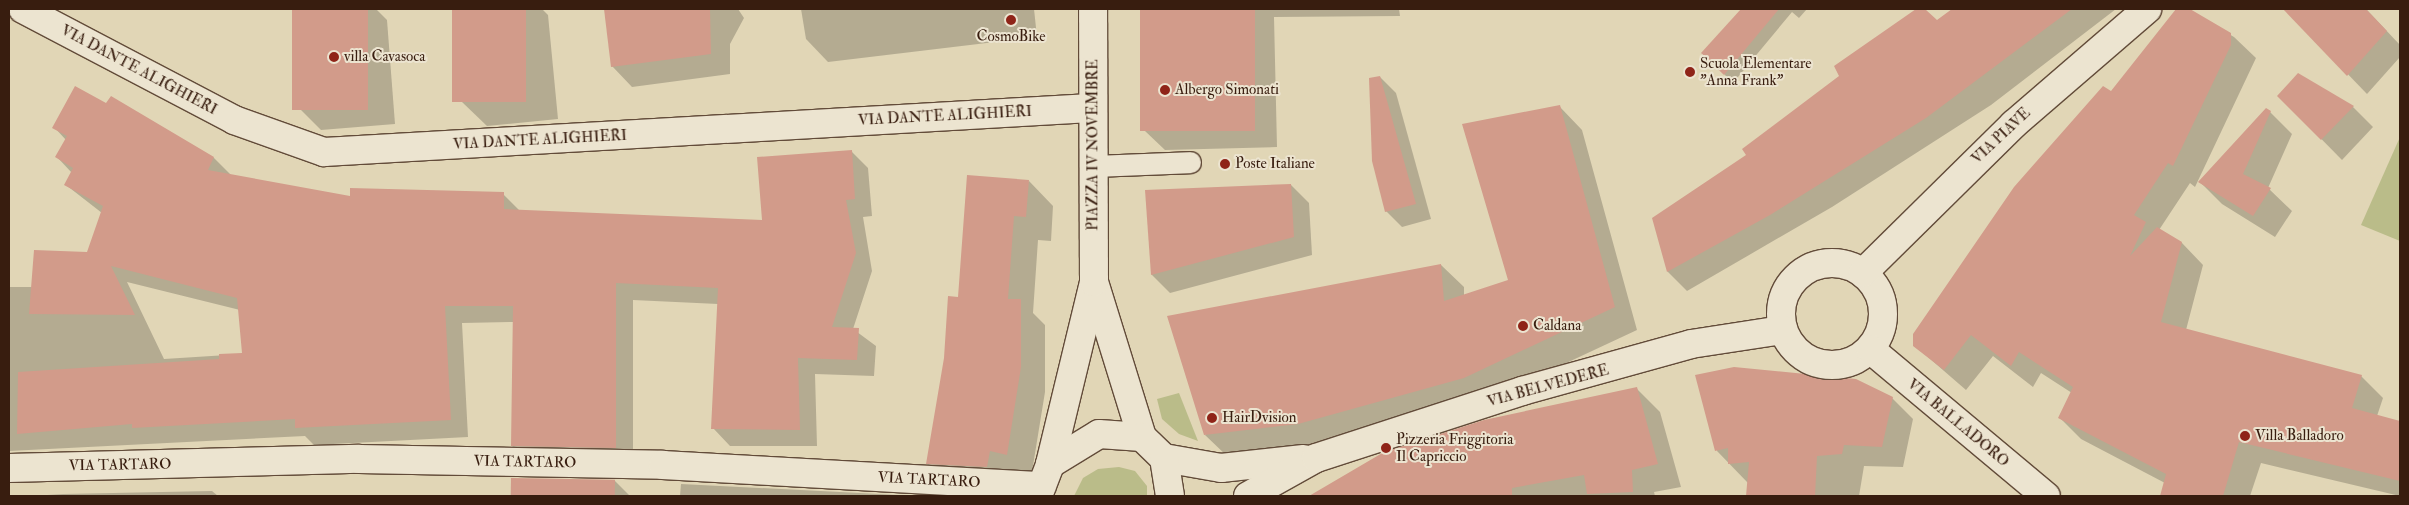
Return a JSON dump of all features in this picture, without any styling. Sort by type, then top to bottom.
[{"type":"street","name":"VIA DANTE ALIGHIERI","points":[[23,9],[234,120],[324,152],[1091,108]]},
{"type":"street","name":"PIAZZA IV NOVEMBRE","points":[[1043,482],[1094,282],[1091,108],[1093,9]]},
{"type":"street","name":"VIA PIAVE","points":[[1862,273],[2007,130],[2147,9]]},
{"type":"street","points":[[1833,263],[1862,273],[1882,301],[1880,334],[1870,349],[1840,365],[1821,364],[1792,346],[1784,330],[1783,298],[1802,273],[1833,263]]},
{"type":"street","name":"PIAZZA IV NOVEMBRE","points":[[1094,282],[1142,437],[1164,458]]},
{"type":"street","name":"VIA BELVEDERE","points":[[1248,496],[1316,458],[1522,391],[1691,344],[1784,330]]},
{"type":"street","name":"VIA BALLADORO","points":[[1870,349],[2046,496]]},
{"type":"street","points":[[1043,482],[1099,434],[1142,437]]},
{"type":"street","points":[[1164,458],[1170,496]]},
{"type":"street","name":"VIA BELVEDERE","points":[[1164,458],[1222,468],[1316,458]]},
{"type":"street","name":"VIA TARTARO","points":[[9,468],[368,459],[663,465],[1043,482]]},
{"type":"lane","points":[[1092,166],[1190,162]]},
{"type":"green space","points":[[2400,137],[2400,241],[2361,225]]},
{"type":"green space","points":[[1179,393],[1198,441],[1179,434],[1162,419],[1157,399]]},
{"type":"green space","points":[[1119,467],[1135,471],[1147,486],[1147,496],[1074,496],[1083,478],[1098,469]]},
{"type":"building","name":"villa Cavasoca","points":[[292,9],[368,9],[368,110],[292,110]]},
{"type":"building","points":[[452,9],[526,9],[526,102],[452,102]]},
{"type":"building","points":[[604,9],[710,9],[711,54],[611,67]]},
{"type":"building","points":[[1140,9],[1255,9],[1255,131],[1140,131]]},
{"type":"building","points":[[1741,9],[1779,9],[1724,75],[1701,53]]},
{"type":"building","points":[[1916,9],[1925,9],[1937,20],[1952,9],[2072,9],[1926,118],[1770,215],[1667,272],[1652,218],[1746,155],[1742,149],[1839,76],[1834,66]]},
{"type":"building","points":[[2176,9],[2190,9],[2231,33],[2231,45],[2173,166],[2168,163],[2134,215],[2146,222],[2130,256],[2157,227],[2182,242],[2161,322],[2362,375],[2352,408],[2400,421],[2400,481],[2239,442],[2223,496],[2160,496],[2166,474],[2058,418],[2073,387],[2019,352],[2011,366],[1971,335],[1944,370],[1913,346],[1913,334],[2014,187],[2103,86],[2111,91]]},
{"type":"building","points":[[2283,9],[2366,9],[2387,31],[2347,76]]},
{"type":"building","points":[[2298,73],[2354,106],[2321,140],[2277,96]]},
{"type":"building","points":[[1380,76],[1416,204],[1385,212],[1372,161],[1369,78]]},
{"type":"building","points":[[75,86],[106,103],[111,96],[214,157],[208,170],[350,196],[350,188],[504,192],[504,209],[762,220],[757,157],[852,150],[855,199],[846,200],[856,253],[832,327],[859,328],[857,360],[798,358],[800,430],[711,429],[718,288],[616,283],[616,448],[511,446],[513,306],[445,306],[451,420],[295,428],[295,419],[132,428],[132,424],[17,434],[18,372],[219,359],[219,354],[242,353],[237,298],[111,266],[135,315],[29,314],[34,250],[87,252],[103,206],[64,185],[73,168],[55,157],[67,136],[52,128]]},
{"type":"building","points":[[1560,105],[1615,307],[1464,378],[1298,424],[1204,435],[1167,316],[1441,264],[1444,301],[1508,280],[1462,124]]},
{"type":"building","points":[[2266,108],[2271,111],[2243,174],[2271,188],[2253,216],[2198,182]]},
{"type":"building","points":[[967,175],[1029,180],[1026,217],[1014,216],[1008,299],[1021,299],[1021,367],[1007,455],[990,451],[987,467],[926,464],[944,358],[948,296],[958,297]]},
{"type":"building","points":[[1291,184],[1294,237],[1151,275],[1145,190]]},
{"type":"building","points":[[1734,367],[1856,379],[1893,397],[1882,447],[1844,445],[1842,454],[1817,456],[1815,496],[1746,496],[1749,462],[1728,464],[1728,448],[1715,451],[1695,375]]},
{"type":"building","points":[[1637,387],[1658,464],[1632,470],[1633,492],[1587,494],[1584,475],[1512,488],[1512,496],[1309,496],[1384,452],[1484,420]]},
{"type":"building","points":[[511,478],[615,480],[615,496],[511,496]]},
{"type":"place","name":"CosmoBike","points":[[1011,20]]},
{"type":"place","name":"villa Cavasoca","points":[[334,57]]},
{"type":"place","name":"Scuola Elementare \"Anna Frank\"","points":[[1690,72]]},
{"type":"place","name":"Albergo Simonati","points":[[1165,90]]},
{"type":"place","name":"Poste Italiane","points":[[1225,164]]},
{"type":"place","name":"Caldana","points":[[1523,326]]},
{"type":"place","name":"HairDvision","points":[[1212,418]]},
{"type":"place","name":"Villa Balladoro","points":[[2245,436]]},
{"type":"place","name":"Pizzeria Friggitoria Il Capriccio","points":[[1386,448]]}]
